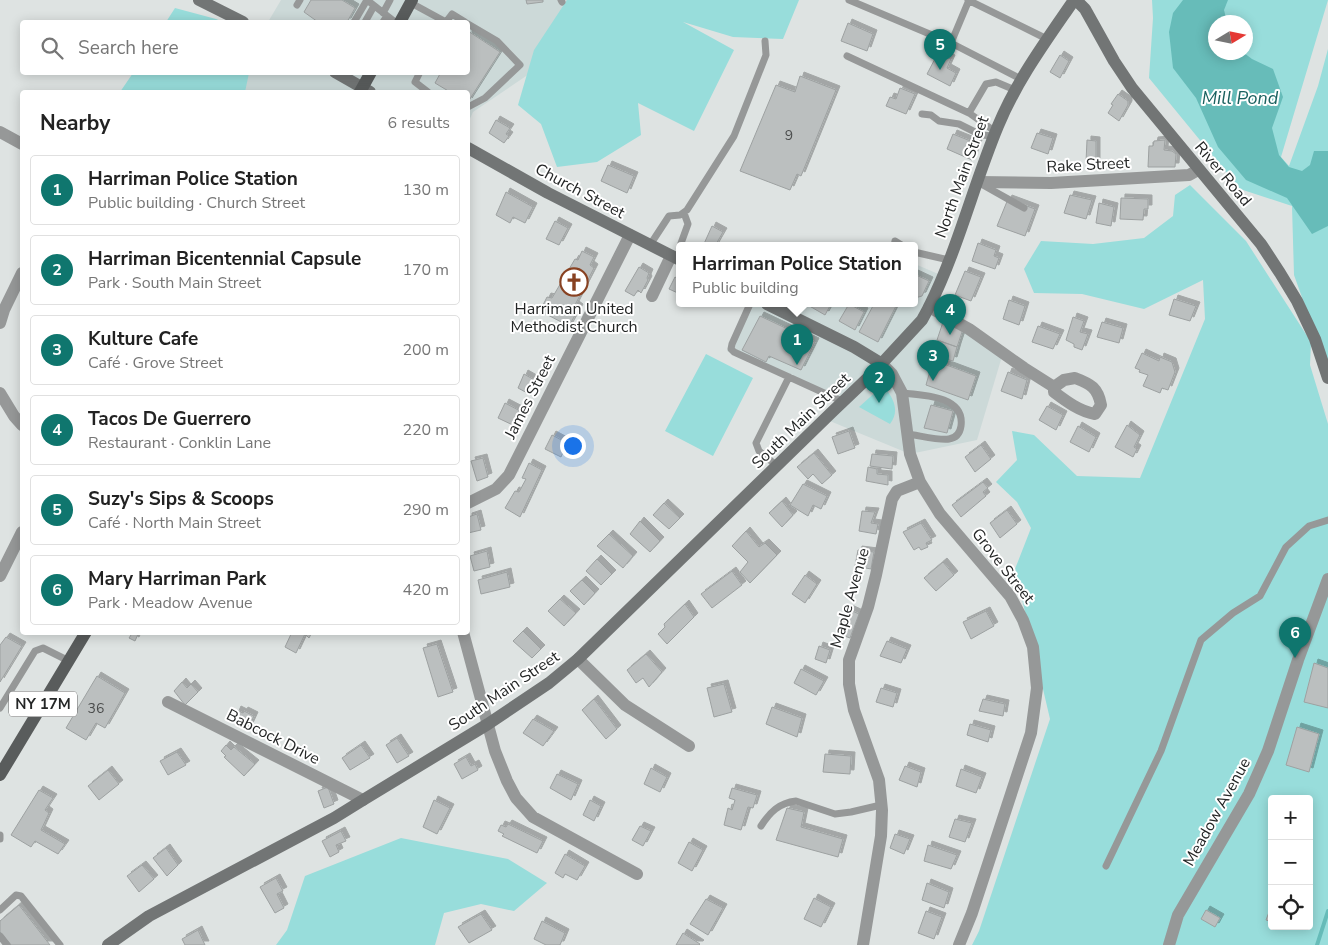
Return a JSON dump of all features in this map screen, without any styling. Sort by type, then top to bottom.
[{"type":"main road","points":[[401,20],[412,1]]},
{"type":"main road","points":[[364,90],[370,75]]},
{"type":"main road","name":"NY 17M","points":[[0,775],[84,635]]},
{"type":"street","points":[[199,0],[238,20]]},
{"type":"street","name":"North Main Street","points":[[882,364],[922,320],[930,307],[995,134],[1015,90],[1047,39],[1075,0]]},
{"type":"street","name":"River Road","points":[[1075,0],[1085,9],[1114,61],[1132,88],[1260,244],[1280,273],[1315,339],[1328,378]]},
{"type":"street","points":[[340,75],[362,90]]},
{"type":"street","points":[[0,132],[20,143]]},
{"type":"street","name":"Church Street","points":[[470,149],[548,193],[650,245],[676,254]]},
{"type":"street","name":"Rake Street","points":[[978,182],[1050,184],[1189,176],[1198,170]]},
{"type":"street","name":"James Street","points":[[470,502],[496,489],[509,475],[630,234]]},
{"type":"street","points":[[652,296],[676,256]]},
{"type":"street","points":[[0,323],[4,310],[20,277]]},
{"type":"street","points":[[773,307],[854,347],[882,364]]},
{"type":"street","points":[[930,307],[969,329],[1054,387]]},
{"type":"street","name":"Grove Street","points":[[882,364],[892,374],[902,393],[910,454],[920,482],[940,514],[1010,596],[1023,620],[1033,647],[1037,688],[1031,733],[972,913],[959,945]]},
{"type":"street","name":"South Main Street","points":[[108,945],[149,916],[334,818],[488,724],[549,684],[578,659],[882,364]]},
{"type":"street","points":[[0,392],[20,423]]},
{"type":"street","name":"Maple Avenue","points":[[863,945],[881,836],[881,805],[879,780],[854,710],[849,684],[849,660],[868,607],[892,499],[897,491],[920,482]]},
{"type":"street","points":[[0,576],[20,536]]},
{"type":"street","name":"Meadow Avenue","points":[[1169,945],[1178,915],[1249,794],[1268,751],[1298,660],[1328,579]]},
{"type":"street","points":[[464,635],[496,750],[507,781],[516,798],[533,817],[637,874]]},
{"type":"street","points":[[578,659],[625,705],[689,746]]},
{"type":"street","name":"Babcock Drive","points":[[168,702],[363,800]]},
{"type":"lane","points":[[355,20],[367,0],[384,17],[390,0]]},
{"type":"lane","points":[[849,0],[952,43],[1021,79]]},
{"type":"lane","points":[[952,43],[968,0],[1047,39]]},
{"type":"lane","points":[[412,1],[443,20]]},
{"type":"lane","points":[[366,20],[374,6]]},
{"type":"lane","points":[[448,20],[452,14],[461,20]]},
{"type":"lane","points":[[470,25],[498,41],[520,65],[485,98],[470,106]]},
{"type":"lane","points":[[650,245],[669,216],[684,213],[734,136],[766,55],[765,41]]},
{"type":"lane","points":[[847,56],[969,113],[995,134]]},
{"type":"lane","points":[[418,75],[415,82],[425,90]]},
{"type":"lane","points":[[969,113],[986,84],[996,82],[1015,90]]},
{"type":"lane","points":[[922,114],[931,115],[939,121],[959,124],[981,135],[995,134]]},
{"type":"lane","points":[[978,182],[1024,208]]},
{"type":"lane","points":[[681,242],[688,224],[684,213]]},
{"type":"lane","points":[[918,253],[949,260]]},
{"type":"lane","points":[[749,307],[732,344],[731,348],[734,352],[844,402]]},
{"type":"lane","points":[[777,466],[759,451],[756,442],[789,377]]},
{"type":"lane","points":[[902,393],[918,394],[952,403],[959,409],[961,416],[959,434],[947,440],[907,434]]},
{"type":"lane","points":[[1106,866],[1161,751],[1201,640],[1233,613],[1260,596],[1286,547],[1309,526],[1328,520]]},
{"type":"lane","points":[[0,708],[35,651],[42,648],[69,661]]},
{"type":"lane","points":[[761,826],[773,810],[791,802],[835,814],[881,805]]},
{"type":"lane","points":[[0,910],[16,895],[21,896],[60,945]]},
{"type":"lane","points":[[0,936],[7,945]]},
{"type":"shaded area","points":[[281,0],[569,0],[532,72],[473,112],[470,119],[470,90],[236,90],[245,75],[470,75],[470,20],[269,20]]},
{"type":"shaded area","points":[[567,0],[799,0],[783,39],[733,37],[683,22],[734,50],[694,131],[638,103],[641,135],[597,162],[557,167],[541,124],[518,105],[534,50]]},
{"type":"shaded area","points":[[1152,0],[1328,0],[1281,157],[1289,166],[1318,86],[1328,49],[1328,370],[1294,275],[1292,206],[1240,189],[1149,78],[1153,18]]},
{"type":"shaded area","points":[[175,8],[218,20],[167,20]]},
{"type":"shaded area","points":[[132,75],[249,75],[245,90],[121,90]]},
{"type":"shaded area","points":[[1190,185],[1246,241],[1311,342],[1310,365],[1328,424],[1328,945],[972,945],[979,931],[1050,719],[1015,569],[1031,528],[1017,502],[996,482],[1017,460],[1012,431],[1034,435],[1077,476],[1140,478],[1205,319],[1203,280],[1144,309],[1082,294],[1034,293],[1024,269],[1041,241],[1093,244],[1144,238],[1173,216],[1175,195]]},
{"type":"shaded area","points":[[918,265],[943,276],[930,307],[1003,353],[977,440],[910,454],[825,419],[840,404],[727,351],[749,307],[918,307]]},
{"type":"shaded area","points":[[706,354],[753,378],[713,456],[665,431]]},
{"type":"shaded area","points":[[879,389],[886,389],[894,402],[895,411],[890,424],[859,407]]},
{"type":"shaded area","points":[[401,838],[508,859],[547,883],[514,911],[481,904],[444,913],[435,945],[276,945],[287,930],[305,876]]},
{"type":"water","name":"Mill Pond","points":[[1183,0],[1228,0],[1224,10],[1225,15],[1208,15],[1208,60],[1253,59],[1273,69],[1283,97],[1272,128],[1279,155],[1289,167],[1302,171],[1310,165],[1314,151],[1328,151],[1328,226],[1312,234],[1287,198],[1246,180],[1218,147],[1196,98],[1173,68],[1169,32],[1173,13]]},
{"type":"building","points":[[311,0],[342,0],[355,8],[348,20],[315,20],[304,12]]},
{"type":"building","points":[[526,0],[543,0],[543,2],[527,4]]},
{"type":"building","points":[[848,23],[873,34],[867,51],[841,41]]},
{"type":"building","points":[[470,32],[500,52],[470,99],[470,90],[447,90],[435,83],[439,75],[470,75]]},
{"type":"building","points":[[938,53],[951,59],[947,68],[956,73],[950,86],[927,74]]},
{"type":"building","points":[[1060,55],[1069,61],[1060,78],[1050,72]]},
{"type":"building","points":[[800,76],[836,90],[801,176],[797,174],[790,190],[740,171],[776,85],[795,92]]},
{"type":"building","points":[[900,88],[915,94],[906,114],[886,106],[890,97],[896,99]]},
{"type":"building","points":[[1118,94],[1128,101],[1128,105],[1119,121],[1108,113],[1113,105],[1111,104]]},
{"type":"building","points":[[496,120],[510,128],[506,134],[509,136],[504,143],[489,133]]},
{"type":"building","points":[[1037,133],[1053,138],[1048,154],[1031,148]]},
{"type":"building","points":[[953,134],[978,144],[972,160],[947,149]]},
{"type":"building","points":[[1087,140],[1096,141],[1096,162],[1086,162]]},
{"type":"building","points":[[1165,140],[1164,150],[1172,151],[1176,154],[1175,167],[1148,167],[1149,146],[1153,146],[1154,141]]},
{"type":"building","points":[[608,165],[634,176],[627,193],[601,181]]},
{"type":"building","points":[[506,192],[533,207],[525,223],[513,217],[510,223],[496,215]]},
{"type":"building","points":[[1070,195],[1092,200],[1086,219],[1064,213]]},
{"type":"building","points":[[1121,198],[1148,199],[1148,209],[1144,209],[1143,220],[1120,219]]},
{"type":"building","points":[[1008,199],[1035,209],[1025,236],[997,226]]},
{"type":"building","points":[[1099,203],[1114,207],[1111,226],[1096,223]]},
{"type":"building","points":[[555,221],[568,228],[559,245],[546,239]]},
{"type":"building","points":[[712,226],[723,232],[717,242],[705,242]]},
{"type":"building","points":[[978,243],[996,250],[994,256],[999,258],[995,269],[972,261]]},
{"type":"building","name":"Harriman United Methodist Church","points":[[582,251],[594,257],[590,265],[594,268],[575,305],[579,308],[569,326],[540,311],[547,297],[552,298],[575,259],[578,260]]},
{"type":"building","points":[[639,267],[649,273],[648,280],[641,293],[638,290],[634,296],[625,291]]},
{"type":"building","points":[[965,271],[981,277],[971,301],[955,295]]},
{"type":"building","points":[[918,276],[929,281],[922,296],[918,297]]},
{"type":"building","points":[[675,277],[676,292],[669,289]]},
{"type":"building","points":[[1174,299],[1196,306],[1190,321],[1169,315]]},
{"type":"building","points":[[1009,300],[1025,306],[1019,325],[1003,319]]},
{"type":"building","points":[[811,307],[829,307],[825,315]]},
{"type":"building","points":[[847,307],[855,307],[864,312],[855,330],[839,321]]},
{"type":"building","points":[[872,307],[896,307],[878,342],[859,332]]},
{"type":"building","points":[[760,316],[815,342],[801,370],[769,356],[766,362],[742,350]]},
{"type":"building","points":[[1073,317],[1084,321],[1080,332],[1088,334],[1082,350],[1074,347],[1074,344],[1066,340]]},
{"type":"building","points":[[943,322],[963,329],[957,347],[937,340]]},
{"type":"building","points":[[1102,322],[1123,328],[1119,343],[1097,337]]},
{"type":"building","points":[[1038,326],[1060,334],[1053,349],[1032,342]]},
{"type":"building","points":[[940,341],[957,347],[953,361],[935,356]]},
{"type":"building","points":[[1142,353],[1159,361],[1160,357],[1172,362],[1175,372],[1168,390],[1162,388],[1160,393],[1143,386],[1148,375],[1139,372],[1140,370],[1135,368]]},
{"type":"building","points":[[933,360],[976,376],[968,400],[926,385]]},
{"type":"building","points":[[1008,372],[1027,380],[1022,399],[1001,391]]},
{"type":"building","points":[[524,374],[538,382],[531,395],[518,388]]},
{"type":"building","points":[[505,403],[524,413],[517,427],[498,418]]},
{"type":"building","points":[[931,405],[953,411],[947,433],[924,428]]},
{"type":"building","points":[[1047,406],[1063,415],[1056,430],[1039,420]]},
{"type":"building","points":[[1127,425],[1140,435],[1134,447],[1137,449],[1133,457],[1115,447]]},
{"type":"building","points":[[1078,426],[1096,437],[1089,452],[1070,442]]},
{"type":"building","points":[[849,431],[855,448],[838,454],[832,437]]},
{"type":"building","points":[[552,435],[567,443],[561,457],[545,449]]},
{"type":"building","points":[[981,445],[991,459],[975,472],[965,457]]},
{"type":"building","points":[[814,453],[832,475],[822,484],[813,474],[808,479],[797,467]]},
{"type":"building","points":[[872,454],[893,456],[892,469],[870,466]]},
{"type":"building","points":[[483,458],[488,477],[477,481],[471,461]]},
{"type":"building","points":[[529,463],[542,470],[520,517],[505,508],[515,491],[519,492],[526,479],[522,478]]},
{"type":"building","points":[[868,467],[877,469],[877,474],[888,475],[888,485],[866,481]]},
{"type":"building","points":[[983,482],[988,488],[983,492],[986,496],[961,517],[952,505]]},
{"type":"building","points":[[803,484],[827,496],[821,509],[813,505],[808,516],[790,505]]},
{"type":"building","points":[[782,501],[793,515],[782,527],[769,513]]},
{"type":"building","points":[[664,503],[680,518],[669,529],[653,515]]},
{"type":"building","points":[[1007,510],[1017,524],[1000,538],[990,523]]},
{"type":"building","points":[[862,511],[875,512],[871,523],[878,524],[876,534],[859,531]]},
{"type":"building","points":[[477,514],[481,530],[470,533],[470,516]]},
{"type":"building","points":[[640,521],[660,541],[650,552],[630,534]]},
{"type":"building","points":[[921,523],[932,540],[926,543],[928,547],[921,550],[919,547],[914,550],[903,532]]},
{"type":"building","points":[[746,531],[759,547],[765,543],[777,555],[750,583],[740,572],[748,562],[732,546]]},
{"type":"building","points":[[609,534],[633,556],[623,568],[597,546]]},
{"type":"building","points":[[858,550],[874,552],[871,569],[855,566]]},
{"type":"building","points":[[487,551],[490,567],[474,571],[470,556]]},
{"type":"building","points":[[597,559],[612,574],[601,585],[586,571]]},
{"type":"building","points":[[943,562],[954,575],[936,591],[924,578]]},
{"type":"building","points":[[732,571],[742,585],[712,608],[701,594]]},
{"type":"building","points":[[507,572],[510,587],[481,594],[478,580]]},
{"type":"building","points":[[805,575],[817,584],[805,603],[792,594]]},
{"type":"building","points":[[582,580],[595,593],[584,605],[570,591]]},
{"type":"building","points":[[560,599],[576,613],[564,626],[548,611]]},
{"type":"building","points":[[685,604],[694,617],[667,644],[658,634],[665,627],[664,624]]},
{"type":"building","points":[[848,609],[859,614],[850,638],[839,634]]},
{"type":"building","points":[[986,611],[994,626],[971,639],[963,622]]},
{"type":"building","points":[[523,631],[541,649],[532,658],[513,641]]},
{"type":"building","points":[[131,635],[138,635],[135,641],[129,638]]},
{"type":"building","points":[[291,635],[305,635],[296,653],[285,647]]},
{"type":"building","points":[[6,637],[22,646],[0,682],[0,645]]},
{"type":"building","points":[[887,641],[907,649],[901,663],[880,656]]},
{"type":"building","points":[[437,644],[453,692],[438,697],[423,648]]},
{"type":"building","points":[[819,646],[830,650],[826,663],[815,659]]},
{"type":"building","points":[[646,654],[662,672],[649,687],[643,678],[636,683],[627,670]]},
{"type":"building","points":[[1314,663],[1328,668],[1328,708],[1304,702]]},
{"type":"building","points":[[801,669],[824,681],[816,695],[794,683]]},
{"type":"building","points":[[97,676],[125,693],[105,728],[96,723],[86,740],[66,728]]},
{"type":"building","points":[[182,682],[187,688],[191,684],[198,692],[185,705],[174,691]]},
{"type":"building","points":[[724,684],[732,712],[714,717],[707,688]]},
{"type":"building","points":[[881,688],[897,693],[893,707],[876,702]]},
{"type":"building","points":[[594,699],[617,729],[606,739],[582,710]]},
{"type":"building","points":[[983,699],[1005,704],[1003,716],[979,711]]},
{"type":"building","points":[[772,707],[802,718],[797,737],[766,724]]},
{"type":"building","points":[[237,710],[254,716],[248,729],[238,724],[240,719],[234,717]]},
{"type":"building","points":[[533,719],[554,731],[543,746],[523,733]]},
{"type":"building","points":[[970,724],[991,730],[988,742],[967,735]]},
{"type":"building","points":[[1297,727],[1319,734],[1309,772],[1286,765]]},
{"type":"building","points":[[397,738],[409,756],[397,763],[386,745]]},
{"type":"building","points":[[226,745],[231,750],[234,747],[255,764],[244,776],[224,757],[226,756],[221,751]]},
{"type":"building","points":[[361,745],[370,758],[350,770],[342,758]]},
{"type":"building","points":[[177,752],[186,765],[168,775],[160,761]]},
{"type":"building","points":[[825,754],[851,756],[850,774],[823,772]]},
{"type":"building","points":[[466,757],[471,766],[475,764],[478,770],[462,779],[454,764]]},
{"type":"building","points":[[905,766],[921,772],[917,787],[899,780]]},
{"type":"building","points":[[651,768],[667,777],[660,792],[644,784]]},
{"type":"building","points":[[961,769],[982,777],[976,793],[956,786]]},
{"type":"building","points":[[108,770],[119,784],[99,800],[88,786]]},
{"type":"building","points":[[557,774],[578,784],[571,800],[550,788]]},
{"type":"building","points":[[328,787],[334,804],[324,808],[318,791]]},
{"type":"building","points":[[732,788],[757,795],[753,808],[748,807],[741,830],[724,825],[728,808],[732,810],[735,800],[729,798]]},
{"type":"building","points":[[39,790],[53,798],[45,810],[49,813],[41,830],[65,844],[58,854],[35,841],[31,847],[11,835]]},
{"type":"building","points":[[434,800],[450,808],[437,834],[423,827]]},
{"type":"building","points":[[590,800],[601,806],[594,821],[583,815]]},
{"type":"building","points":[[787,808],[804,812],[801,827],[843,839],[838,857],[776,840]]},
{"type":"building","points":[[955,819],[972,823],[965,842],[949,837]]},
{"type":"building","points":[[508,824],[543,841],[537,853],[502,836],[504,834],[498,831],[501,825],[506,827]]},
{"type":"building","points":[[640,826],[651,831],[643,846],[632,840]]},
{"type":"building","points":[[341,831],[346,841],[336,845],[339,852],[330,857],[322,841]]},
{"type":"building","points":[[895,834],[910,839],[904,854],[890,848]]},
{"type":"building","points":[[689,842],[703,850],[692,871],[678,863]]},
{"type":"building","points":[[928,845],[957,855],[951,869],[924,861]]},
{"type":"building","points":[[166,848],[178,865],[167,876],[153,858]]},
{"type":"building","points":[[565,854],[585,866],[577,880],[565,874],[563,878],[555,873]]},
{"type":"building","points":[[142,865],[154,879],[139,892],[127,876]]},
{"type":"building","points":[[276,878],[283,891],[277,894],[284,908],[275,913],[260,887]]},
{"type":"building","points":[[927,883],[949,892],[944,908],[922,900]]},
{"type":"building","points":[[814,898],[831,907],[821,927],[804,919]]},
{"type":"building","points":[[706,899],[723,908],[708,935],[690,924]]},
{"type":"building","points":[[19,905],[50,945],[11,945],[0,932],[0,921]]},
{"type":"building","points":[[1206,910],[1220,918],[1215,927],[1201,919]]},
{"type":"building","points":[[926,911],[942,917],[934,939],[918,933]]},
{"type":"building","points":[[481,914],[492,930],[469,943],[458,927]]},
{"type":"building","points":[[542,921],[565,933],[560,945],[546,945],[534,939]]},
{"type":"building","points":[[198,930],[205,945],[185,945],[182,939]]},
{"type":"building","points":[[683,933],[700,944],[676,945]]},
{"type":"waterway","points":[[1317,945],[1328,911]]},
{"type":"place","name":"Suzy's Sips & Scoops","points":[[940,70]]},
{"type":"place","name":"Harriman United Methodist Church","points":[[574,282]]},
{"type":"place","name":"Tacos De Guerrero","points":[[950,335]]},
{"type":"place","name":"Harriman Police Station","points":[[797,365]]},
{"type":"place","name":"Kulture Cafe","points":[[933,381]]},
{"type":"place","name":"Harriman Bicentennial Capsule","points":[[879,403]]},
{"type":"place","name":"Mary Harriman Park","points":[[1295,658]]}]
